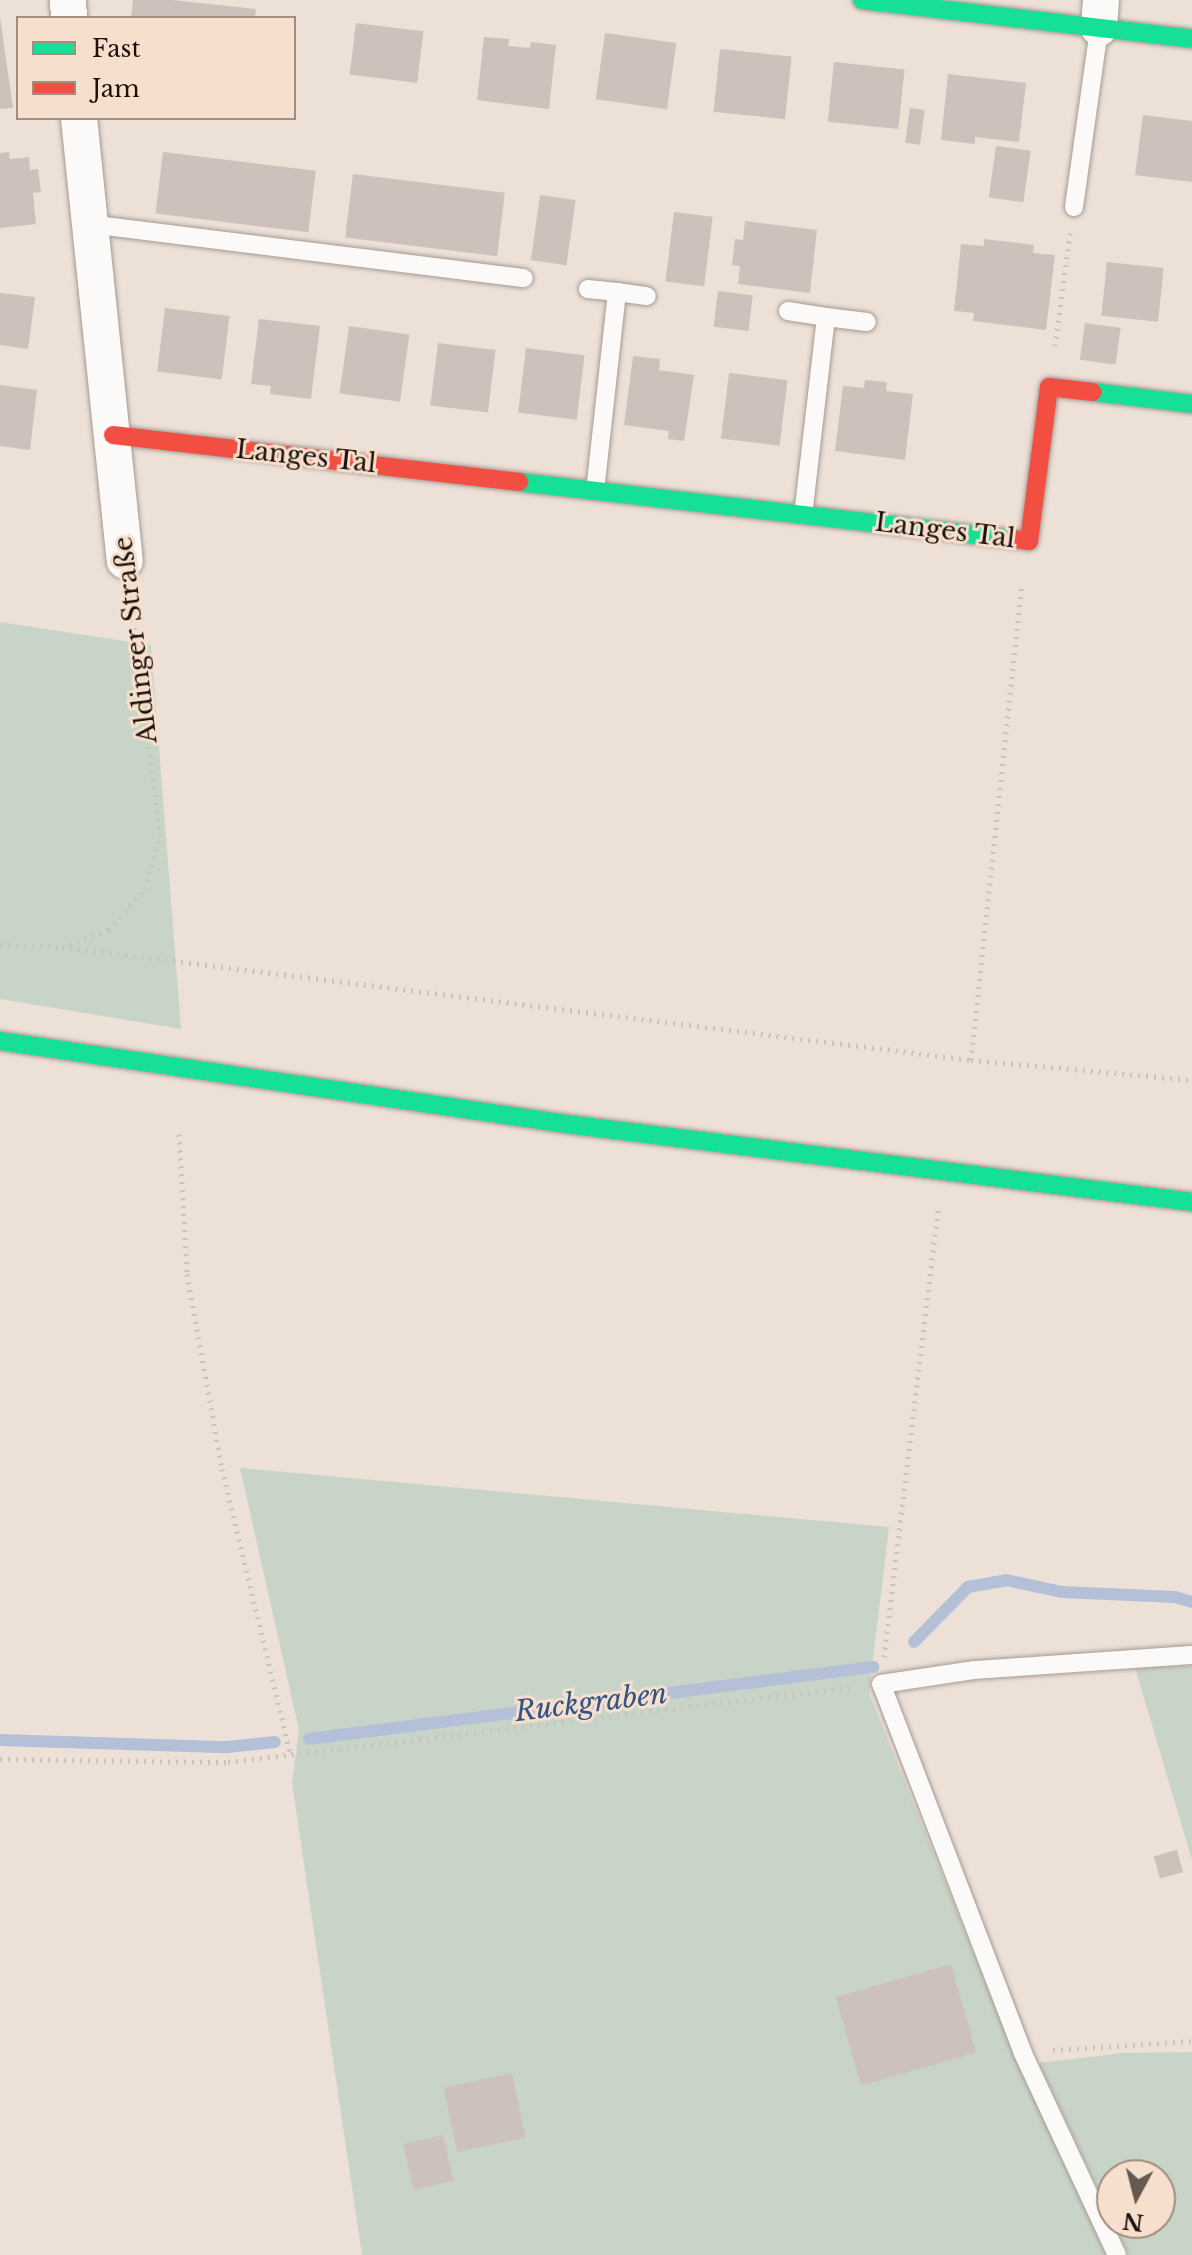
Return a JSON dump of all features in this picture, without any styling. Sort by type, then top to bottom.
[{"type":"street","points":[[862,0],[1100,14],[1192,39]]},
{"type":"street","name":"Aldinger Straße","points":[[79,120],[125,561]]},
{"type":"street","points":[[1049,387],[1192,404]]},
{"type":"street","name":"Langes Tal","points":[[113,435],[1029,541],[1049,387]]},
{"type":"street","points":[[0,1041],[574,1125],[1192,1202]]},
{"type":"lane","points":[[1074,207],[1100,14]]},
{"type":"lane","points":[[89,224],[524,278]]},
{"type":"lane","points":[[588,289],[647,296]]},
{"type":"lane","points":[[595,490],[617,292]]},
{"type":"lane","points":[[788,311],[867,322]]},
{"type":"lane","points":[[803,515],[826,317]]},
{"type":"lane","points":[[1117,2255],[1023,2053],[881,1684],[975,1670],[1192,1655]]},
{"type":"path","points":[[1049,387],[1074,207]]},
{"type":"path","points":[[971,1060],[1029,541]]},
{"type":"path","name":"Aldinger Straße","points":[[0,945],[62,947],[109,930],[145,889],[160,836],[125,561]]},
{"type":"path","points":[[62,947],[971,1060],[1192,1080]]},
{"type":"path","points":[[179,1134],[187,1274],[219,1454],[290,1753]]},
{"type":"path","points":[[0,1759],[228,1762],[881,1684],[942,1172]]},
{"type":"path","points":[[1023,2053],[1192,2041]]},
{"type":"shaded area","points":[[0,622],[151,645],[181,1029],[0,999]]},
{"type":"shaded area","points":[[240,1468],[889,1527],[869,1693],[1016,2059],[1096,2239],[1106,2255],[362,2255],[292,1783],[299,1730]]},
{"type":"shaded area","points":[[1192,1666],[1192,1860],[1135,1668]]},
{"type":"shaded area","points":[[1192,2052],[1192,2255],[1129,2255],[1122,2239],[1176,2239],[1176,2159],[1096,2159],[1096,2185],[1039,2063],[1123,2053]]},
{"type":"building","points":[[133,0],[173,0],[256,9],[255,16],[131,16]]},
{"type":"building","points":[[0,17],[13,108],[0,109]]},
{"type":"building","points":[[356,23],[423,31],[417,83],[350,75]]},
{"type":"building","points":[[605,33],[676,43],[667,109],[596,99]]},
{"type":"building","points":[[484,37],[509,39],[508,46],[530,48],[531,42],[556,45],[549,109],[477,100]]},
{"type":"building","points":[[720,49],[792,57],[785,119],[713,112]]},
{"type":"building","points":[[834,62],[905,69],[898,129],[828,122]]},
{"type":"building","points":[[948,74],[1026,83],[1019,142],[975,137],[975,144],[941,140]]},
{"type":"building","points":[[910,108],[925,110],[920,145],[905,143]]},
{"type":"building","points":[[1143,115],[1192,121],[1192,182],[1135,175]]},
{"type":"building","points":[[996,146],[1031,151],[1023,202],[989,197]]},
{"type":"building","points":[[9,152],[10,159],[29,157],[30,170],[38,169],[41,192],[33,193],[36,224],[0,228],[0,153]]},
{"type":"building","points":[[163,152],[316,171],[308,232],[155,214]]},
{"type":"building","points":[[353,174],[505,193],[497,256],[345,238]]},
{"type":"building","points":[[540,195],[576,200],[566,265],[531,260]]},
{"type":"building","points":[[674,212],[713,217],[704,286],[665,281]]},
{"type":"building","points":[[745,221],[817,230],[810,293],[738,284],[740,266],[732,265],[735,239],[743,240]]},
{"type":"building","points":[[984,239],[1034,245],[1033,253],[1055,255],[1046,330],[973,321],[974,313],[954,311],[961,244],[984,246]]},
{"type":"building","points":[[1107,262],[1164,268],[1158,322],[1101,316]]},
{"type":"building","points":[[718,291],[753,295],[748,331],[714,327]]},
{"type":"building","points":[[0,293],[35,297],[28,349],[0,345]]},
{"type":"building","points":[[165,308],[230,316],[222,379],[157,372]]},
{"type":"building","points":[[259,319],[320,326],[311,399],[270,394],[271,386],[251,384]]},
{"type":"building","points":[[1085,323],[1121,328],[1116,365],[1080,360]]},
{"type":"building","points":[[349,326],[409,334],[400,402],[340,393]]},
{"type":"building","points":[[438,343],[496,350],[488,413],[430,406]]},
{"type":"building","points":[[526,348],[585,355],[577,420],[518,413]]},
{"type":"building","points":[[633,356],[660,359],[659,370],[694,375],[684,441],[668,439],[669,431],[624,425]]},
{"type":"building","points":[[729,373],[788,380],[780,446],[721,439]]},
{"type":"building","points":[[865,380],[887,382],[886,391],[913,394],[905,460],[835,451],[843,386],[864,388]]},
{"type":"building","points":[[0,385],[37,390],[30,450],[0,446]]},
{"type":"building","points":[[1177,1850],[1183,1872],[1160,1878],[1154,1856]]},
{"type":"building","points":[[951,1964],[976,2052],[861,2086],[836,1997]]},
{"type":"building","points":[[512,2073],[526,2138],[457,2152],[444,2088]]},
{"type":"building","points":[[443,2135],[454,2181],[414,2190],[403,2144]]},
{"type":"waterway","name":"Ruckgraben","points":[[914,1642],[968,1587],[1006,1580],[1062,1592],[1175,1597],[1192,1602]]},
{"type":"waterway","name":"Ruckgraben","points":[[309,1739],[873,1667]]},
{"type":"waterway","name":"Ruckgraben","points":[[0,1740],[227,1747],[275,1742]]},
{"type":"traffic: fast","points":[[862,0],[1192,39]]},
{"type":"traffic: fast","points":[[1093,392],[1192,404]]},
{"type":"traffic: fast","points":[[519,482],[1013,539]]},
{"type":"traffic: fast","points":[[0,1041],[574,1125],[1192,1202]]},
{"type":"traffic: jam","points":[[1013,539],[1029,541],[1049,387],[1093,392]]},
{"type":"traffic: jam","points":[[113,435],[519,482]]}]
